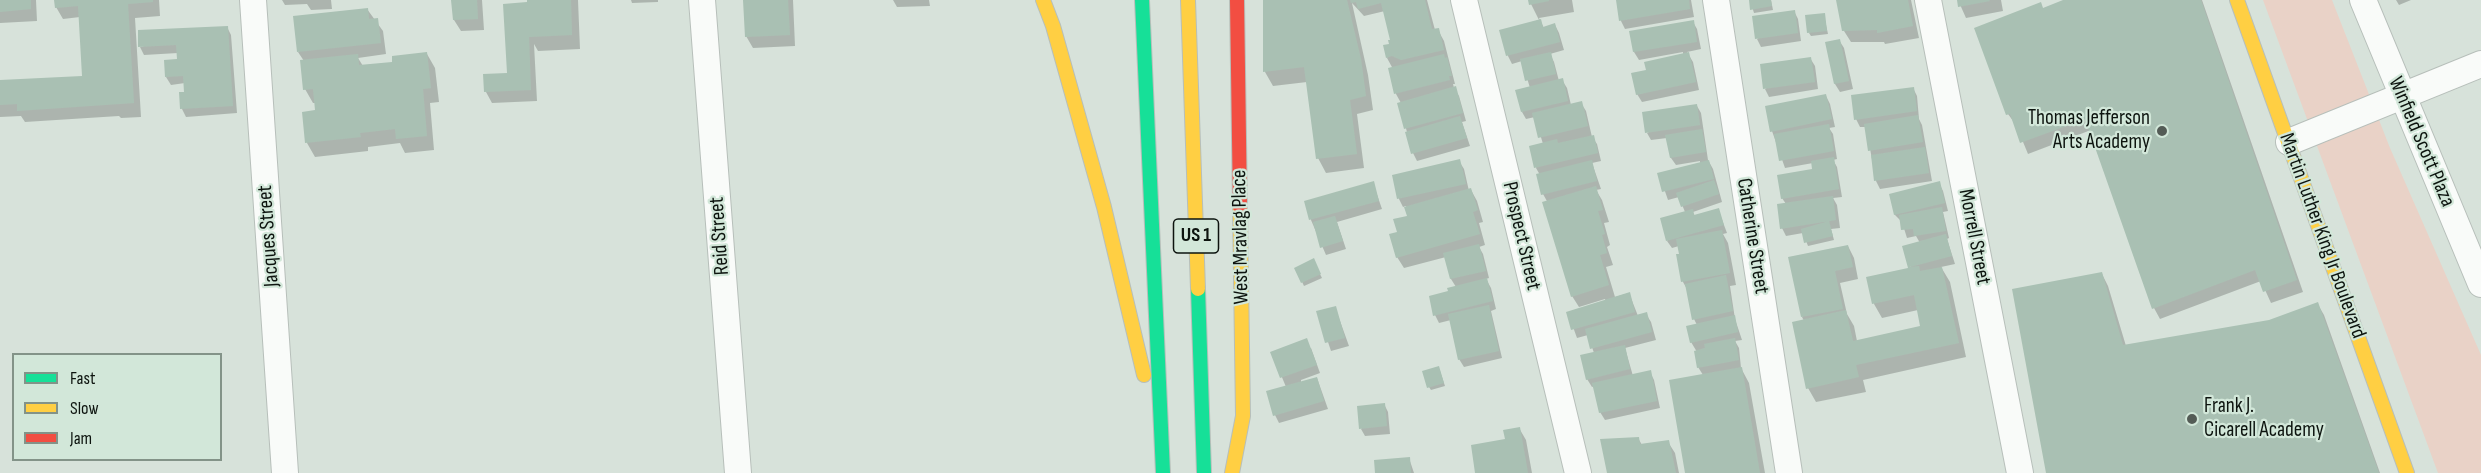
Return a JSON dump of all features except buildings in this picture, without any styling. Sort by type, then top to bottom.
[{"type":"main road","points":[[1043,0],[1053,26],[1104,207],[1162,446]]},
{"type":"main road","name":"US 1","points":[[1142,0],[1163,473]]},
{"type":"main road","name":"US 1","points":[[1188,0],[1204,473]]},
{"type":"main road","name":"West Mravlag Place","points":[[1232,473],[1243,416],[1237,0]]},
{"type":"main road","name":"Martin Luther King Jr Boulevard","points":[[2237,0],[2407,473]]},
{"type":"street","name":"Jacques Street","points":[[253,0],[285,473]]},
{"type":"street","name":"Reid Street","points":[[702,0],[738,473]]},
{"type":"street","name":"Prospect Street","points":[[1464,0],[1578,473]]},
{"type":"street","name":"Catherine Street","points":[[1716,0],[1789,473]]},
{"type":"street","name":"Morrell Street","points":[[1928,0],[2020,473]]},
{"type":"street","name":"Winfield Scott Plaza","points":[[2363,0],[2481,284]]},
{"type":"street","points":[[2289,142],[2481,64]]},
{"type":"shaded area","points":[[2263,0],[2332,0],[2390,148],[2481,355],[2481,473],[2438,473]]},
{"type":"traffic: fast","points":[[1142,0],[1163,473]]},
{"type":"traffic: fast","points":[[1198,289],[1204,473]]},
{"type":"traffic: slow","points":[[1043,0],[1053,26],[1104,207],[1144,375]]},
{"type":"traffic: slow","points":[[1188,0],[1198,289]]},
{"type":"traffic: slow","points":[[2237,0],[2407,473]]},
{"type":"traffic: slow","points":[[1232,473],[1243,416],[1240,207]]},
{"type":"traffic: jam","points":[[1237,0],[1240,207]]},
{"type":"place","name":"Thomas Jefferson Arts Academy","points":[[2162,131]]},
{"type":"place","name":"Frank J. Cicarell Academy","points":[[2192,419]]}]
